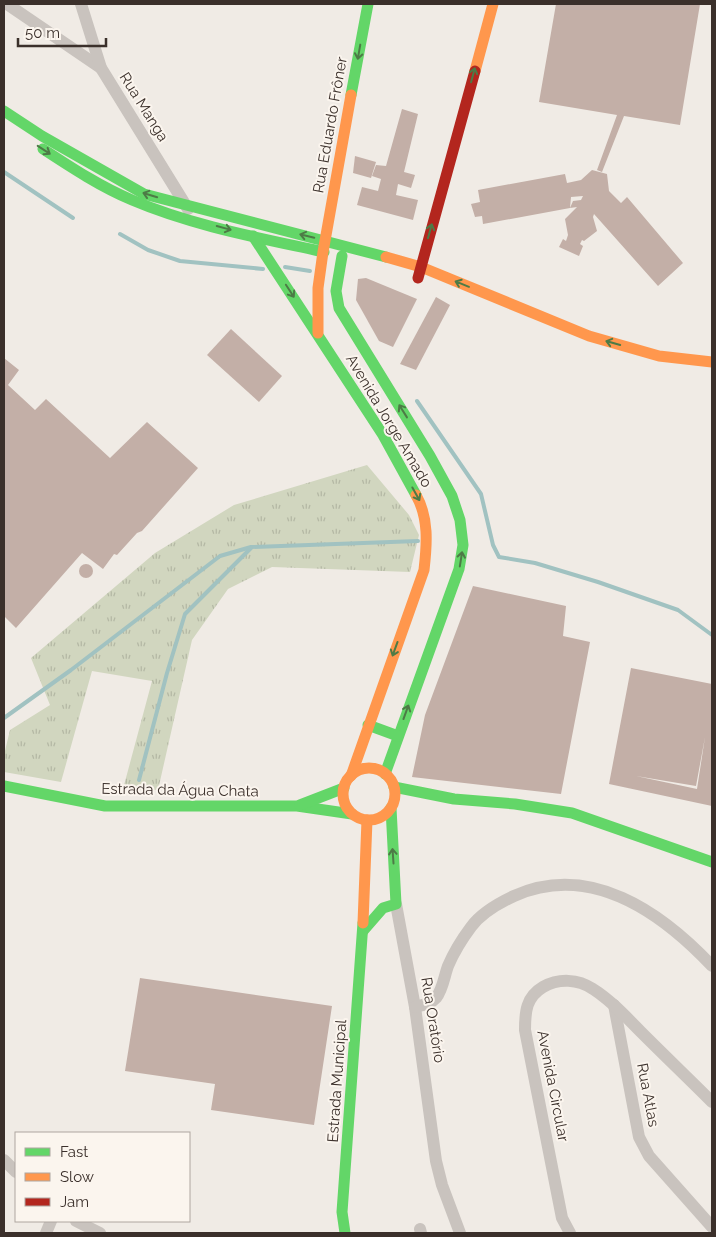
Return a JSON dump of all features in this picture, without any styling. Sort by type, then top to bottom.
[{"type":"street","points":[[7,4],[100,68]]},
{"type":"street","name":"Rua Manga","points":[[81,4],[100,68],[195,220]]},
{"type":"street","name":"Rua Eduardo Frôner","points":[[324,246],[368,4]]},
{"type":"street","points":[[422,276],[493,4]]},
{"type":"street","points":[[4,111],[42,136],[144,194],[422,276],[589,336],[659,356],[712,362]]},
{"type":"street","points":[[4,123],[79,172],[114,191],[165,212],[253,236],[324,246],[342,256],[422,276]]},
{"type":"street","name":"Avenida Jorge Amado","points":[[253,236],[383,435],[423,508],[427,540],[424,570],[351,776]]},
{"type":"street","points":[[318,333],[318,288],[324,246]]},
{"type":"street","name":"Avenida Jorge Amado","points":[[342,256],[336,291],[339,308],[430,456],[452,496],[460,520],[463,545],[459,569],[385,774]]},
{"type":"street","points":[[526,322],[619,355],[654,363],[712,370]]},
{"type":"street","points":[[368,725],[398,736]]},
{"type":"street","points":[[399,804],[390,780],[385,774],[372,769],[357,771],[351,776],[344,788],[343,798],[346,806],[352,814],[367,820],[381,817],[399,804],[454,799]]},
{"type":"street","name":"Estrada da Água Chata","points":[[4,786],[105,806],[298,806],[352,814]]},
{"type":"street","points":[[394,787],[454,799],[515,804],[572,813],[712,862]]},
{"type":"street","name":"Estrada da Água Chata","points":[[298,806],[344,788]]},
{"type":"street","name":"Rua Oratório","points":[[399,804],[384,900],[415,1007],[436,1161],[442,1185],[460,1233]]},
{"type":"street","name":"Estrada Municipal","points":[[344,1233],[342,1212],[363,931],[367,820]]},
{"type":"street","points":[[363,931],[379,912],[384,900],[367,850]]},
{"type":"street","points":[[415,1007],[428,1004],[435,999],[441,989],[448,966],[457,947],[473,924],[486,912],[528,890],[550,885],[589,887],[608,892],[632,902],[657,917],[694,947],[712,966]]},
{"type":"street","name":"Avenida Circular","points":[[570,1233],[562,1218],[525,1030],[525,1012],[529,999],[538,990],[551,982],[564,980],[578,982],[593,989],[614,1005],[712,1102]]},
{"type":"street","name":"Rua Atlas","points":[[614,1005],[639,1137],[649,1156],[712,1227]]},
{"type":"street","points":[[4,1160],[15,1171]]},
{"type":"street","points":[[78,1222],[100,1233]]},
{"type":"green space","points":[[367,465],[409,515],[419,535],[410,572],[272,567],[228,589],[192,640],[158,790],[123,789],[152,681],[92,671],[61,782],[4,772],[4,755],[10,730],[50,705],[31,658],[155,553],[234,505]]},
{"type":"building","points":[[556,4],[700,4],[680,125],[624,116],[602,172],[597,170],[617,115],[539,102]]},
{"type":"building","points":[[402,109],[418,114],[404,172],[415,175],[411,188],[398,184],[396,195],[418,200],[413,220],[357,205],[362,187],[378,191],[381,179],[372,176],[376,165],[386,166]]},
{"type":"building","points":[[355,156],[376,162],[371,178],[353,173]]},
{"type":"building","points":[[592,170],[607,174],[609,191],[621,203],[627,197],[683,263],[658,286],[594,214],[593,217],[597,231],[584,241],[582,240],[580,244],[583,246],[579,256],[559,247],[563,239],[566,241],[568,235],[565,219],[577,207],[483,224],[482,216],[475,217],[471,204],[480,202],[478,190],[565,174],[567,183],[581,180]],"holes":[[[583,196],[581,200],[573,201],[570,208],[571,197]]]},
{"type":"building","points":[[366,278],[417,299],[393,347],[379,341],[356,300],[358,279]]},
{"type":"building","points":[[436,297],[450,305],[416,370],[400,364]]},
{"type":"building","points":[[231,329],[282,376],[259,402],[207,355]]},
{"type":"building","points":[[4,358],[19,370],[8,385],[35,410],[46,399],[110,458],[147,422],[198,468],[142,531],[137,533],[117,555],[114,554],[103,569],[82,553],[16,628],[4,616]]},
{"type":"building","points":[[86,564],[91,566],[93,571],[91,576],[86,578],[81,576],[79,571],[81,566]]},
{"type":"building","points":[[473,586],[566,606],[563,636],[590,642],[561,794],[412,777],[425,715]]},
{"type":"building","points":[[631,668],[712,684],[712,806],[609,784]],"holes":[[[705,737],[697,789],[636,776],[696,786]]]},
{"type":"building","points":[[140,978],[332,1006],[314,1125],[211,1110],[215,1084],[125,1071]]},
{"type":"waterway","points":[[4,172],[73,218]]},
{"type":"waterway","points":[[120,234],[148,250],[180,261],[263,269]]},
{"type":"waterway","points":[[285,267],[310,271]]},
{"type":"waterway","points":[[417,401],[481,494],[493,545],[499,557],[535,563],[598,582],[678,610],[712,635]]},
{"type":"waterway","points":[[4,718],[71,670],[220,556],[251,547],[418,541]]},
{"type":"waterway","points":[[139,780],[167,673],[185,614],[251,548]]},
{"type":"traffic: fast","points":[[351,95],[368,4]]},
{"type":"traffic: fast","points":[[4,111],[42,136],[144,194],[386,257]]},
{"type":"traffic: fast","points":[[43,149],[109,189],[155,209],[203,224],[324,252]]},
{"type":"traffic: fast","points":[[253,236],[383,435],[416,495]]},
{"type":"traffic: fast","points":[[342,256],[336,291],[339,308],[430,456],[452,496],[460,520],[463,545],[459,569],[385,774]]},
{"type":"traffic: fast","points":[[368,725],[398,736]]},
{"type":"traffic: fast","points":[[4,786],[105,806],[297,806],[352,814]]},
{"type":"traffic: fast","points":[[394,787],[454,799],[515,804],[572,813],[712,862]]},
{"type":"traffic: fast","points":[[300,805],[344,788]]},
{"type":"traffic: fast","points":[[363,931],[383,908],[396,904],[391,808]]},
{"type":"traffic: fast","points":[[345,1233],[342,1212],[363,923]]},
{"type":"traffic: slow","points":[[475,71],[493,4]]},
{"type":"traffic: slow","points":[[318,333],[318,288],[351,95]]},
{"type":"traffic: slow","points":[[386,257],[421,267],[589,336],[659,356],[712,362]]},
{"type":"traffic: slow","points":[[351,776],[424,570],[426,531],[423,513],[416,495]]},
{"type":"traffic: slow","points":[[369,768],[379,770],[387,776],[393,784],[395,794],[393,804],[387,812],[379,818],[369,820],[359,818],[351,812],[345,804],[343,794],[345,784],[351,776],[359,770],[369,768]]},
{"type":"traffic: slow","points":[[363,923],[367,820]]},
{"type":"traffic: jam","points":[[418,278],[475,71]]}]
